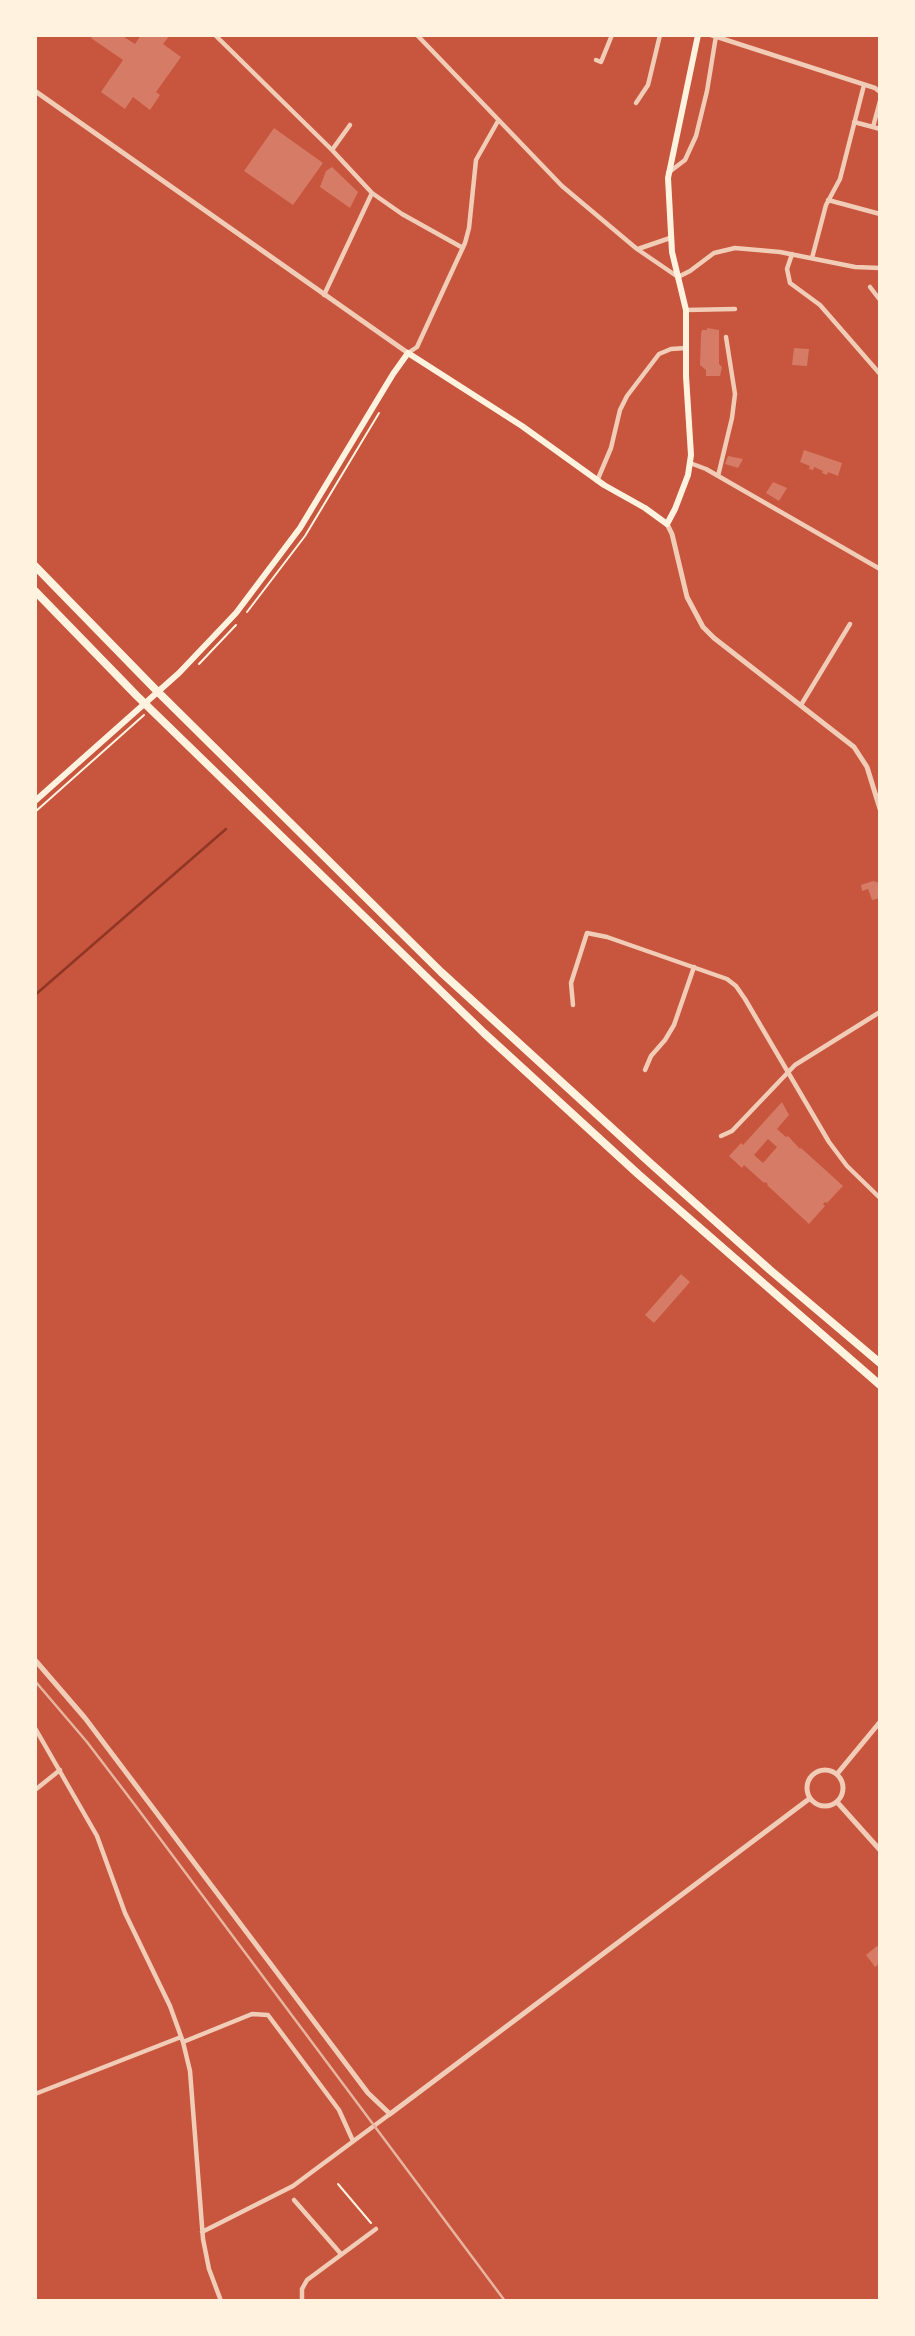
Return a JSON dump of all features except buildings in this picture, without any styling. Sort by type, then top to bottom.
[{"type":"highway","points":[[35,566],[154,688],[441,972],[769,1270],[880,1363]]},
{"type":"highway","points":[[35,591],[137,696],[484,1033],[678,1210],[880,1385]]},
{"type":"main road","points":[[35,801],[126,727],[231,618],[282,554],[408,353],[522,426],[597,481],[652,512],[667,524],[676,509],[690,463],[686,310],[670,238],[668,173],[698,35]]},
{"type":"street","points":[[215,35],[372,193],[402,215],[463,248]]},
{"type":"street","points":[[416,35],[562,186],[637,249],[678,277],[689,272],[710,255],[724,249],[741,248],[792,254],[859,268],[880,268]]},
{"type":"street","points":[[596,60],[601,62],[612,35]]},
{"type":"street","points":[[636,103],[648,85],[660,35]]},
{"type":"street","points":[[668,173],[685,160],[696,136],[707,91],[714,36],[880,92]]},
{"type":"street","points":[[812,258],[828,200],[840,179],[864,85]]},
{"type":"street","points":[[35,91],[408,353],[416,347],[463,248],[468,233],[476,160],[498,121]]},
{"type":"street","points":[[873,127],[880,101]]},
{"type":"street","points":[[854,122],[880,129]]},
{"type":"street","points":[[332,150],[350,125]]},
{"type":"street","points":[[324,295],[372,193]]},
{"type":"street","points":[[828,200],[880,214]]},
{"type":"street","points":[[637,249],[670,238]]},
{"type":"street","points":[[792,254],[787,269],[790,283],[820,305],[880,374]]},
{"type":"street","points":[[859,268],[863,275]]},
{"type":"street","points":[[870,287],[880,300]]},
{"type":"street","points":[[686,310],[735,309]]},
{"type":"street","points":[[718,476],[735,394],[726,337]]},
{"type":"street","points":[[597,481],[610,452],[620,410],[627,396],[659,354],[671,349],[686,348]]},
{"type":"street","points":[[690,463],[718,476],[880,569]]},
{"type":"street","points":[[667,524],[672,534],[687,597],[704,627],[714,638],[858,751],[867,767],[880,809]]},
{"type":"street","points":[[801,705],[850,624]]},
{"type":"street","points":[[573,1004],[571,983],[587,933],[607,937],[727,979],[739,989],[834,1150],[880,1198]]},
{"type":"street","points":[[645,1070],[650,1056],[671,1031],[695,967]]},
{"type":"street","points":[[721,1136],[732,1131],[788,1071],[880,1012]]},
{"type":"street","points":[[35,1660],[85,1718],[368,2093],[390,2113]]},
{"type":"street","points":[[837,1774],[880,1723]]},
{"type":"street","points":[[35,1728],[97,1836],[125,1913],[165,1996],[182,2040],[190,2071],[202,2232],[209,2269],[221,2301]]},
{"type":"street","points":[[35,1790],[60,1770]]},
{"type":"street","points":[[820,1770],[837,1774],[841,1779],[843,1791],[837,1802],[823,1807],[809,1799],[806,1787],[811,1776],[820,1770]]},
{"type":"street","points":[[202,2232],[284,2191],[809,1799]]},
{"type":"street","points":[[837,1802],[880,1850]]},
{"type":"street","points":[[35,2094],[260,2013],[268,2015],[339,2110],[354,2141]]},
{"type":"street","points":[[295,2200],[341,2254]]},
{"type":"street","points":[[302,2301],[302,2289],[307,2280],[376,2229]]},
{"type":"path","points":[[35,812],[126,727]]},
{"type":"path","points":[[338,2184],[376,2229]]},
{"type":"waterway","points":[[35,995],[226,829]]},
{"type":"railway","points":[[35,1681],[87,1742],[135,1805],[505,2301]]}]
